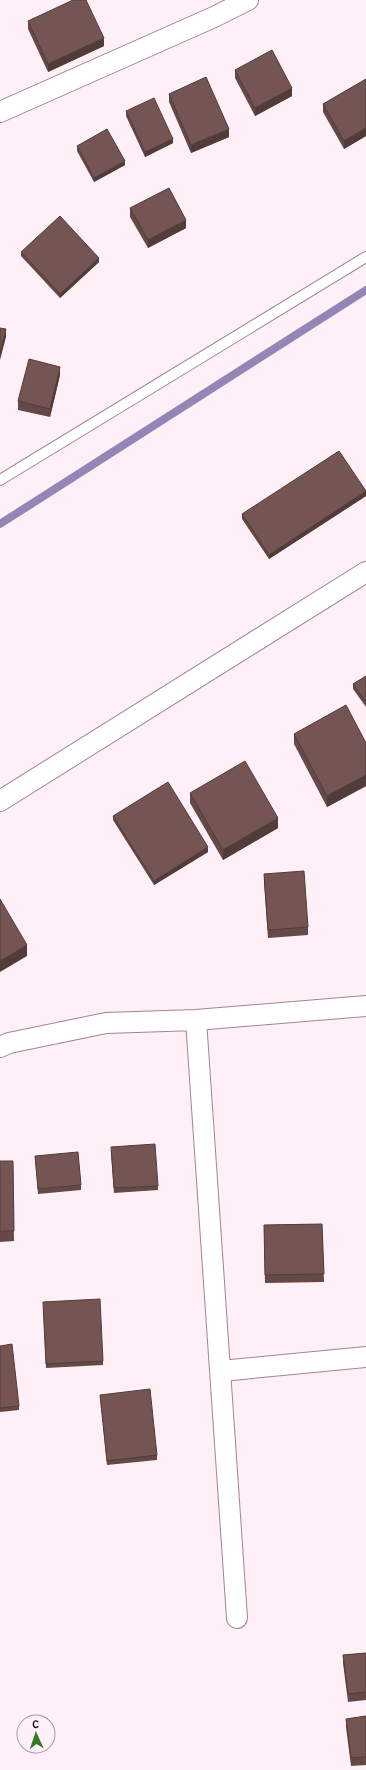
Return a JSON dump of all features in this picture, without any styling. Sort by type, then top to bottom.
[{"type":"street","points":[[0,112],[214,17],[248,0]]},
{"type":"street","points":[[0,801],[366,572]]},
{"type":"street","points":[[0,1047],[9,1043],[106,1023],[196,1020],[366,1006]]},
{"type":"street","points":[[196,1020],[237,1618]]},
{"type":"street","points":[[221,1371],[366,1357]]},
{"type":"lane","points":[[0,480],[366,257]]},
{"type":"building","points":[[73,0],[86,0],[104,38],[48,64],[28,21]]},
{"type":"building","points":[[272,50],[292,88],[255,108],[235,70]]},
{"type":"building","points":[[206,77],[229,129],[191,145],[169,94]]},
{"type":"building","points":[[366,79],[366,128],[344,141],[323,104]]},
{"type":"building","points":[[154,98],[173,139],[145,152],[126,111]]},
{"type":"building","points":[[107,129],[125,161],[94,178],[77,146]]},
{"type":"building","points":[[169,188],[186,220],[148,240],[130,208]]},
{"type":"building","points":[[60,216],[99,258],[60,294],[21,252]]},
{"type":"building","points":[[0,328],[6,329],[0,352]]},
{"type":"building","points":[[29,359],[60,367],[50,409],[18,401]]},
{"type":"building","points":[[339,451],[366,491],[269,555],[242,514]]},
{"type":"building","points":[[366,676],[366,702],[353,684]]},
{"type":"building","points":[[346,705],[366,743],[366,775],[327,796],[294,734]]},
{"type":"building","points":[[245,761],[278,818],[223,850],[190,793]]},
{"type":"building","points":[[168,782],[208,847],[154,881],[113,816]]},
{"type":"building","points":[[304,871],[308,927],[268,930],[264,874]]},
{"type":"building","points":[[0,899],[27,945],[0,961]]},
{"type":"building","points":[[155,1144],[158,1186],[114,1188],[111,1147]]},
{"type":"building","points":[[78,1152],[81,1185],[38,1189],[35,1156]]},
{"type":"building","points":[[0,1161],[13,1161],[14,1231],[0,1231]]},
{"type":"building","points":[[322,1224],[324,1274],[265,1275],[264,1225]]},
{"type":"building","points":[[100,1299],[103,1361],[46,1364],[43,1302]]},
{"type":"building","points":[[12,1344],[19,1406],[0,1408],[0,1346]]},
{"type":"building","points":[[150,1389],[157,1455],[107,1461],[100,1395]]},
{"type":"building","points":[[366,1653],[366,1692],[348,1694],[343,1655]]},
{"type":"building","points":[[366,1716],[366,1757],[351,1758],[346,1719]]},
{"type":"waterway","points":[[0,524],[366,290]]}]
